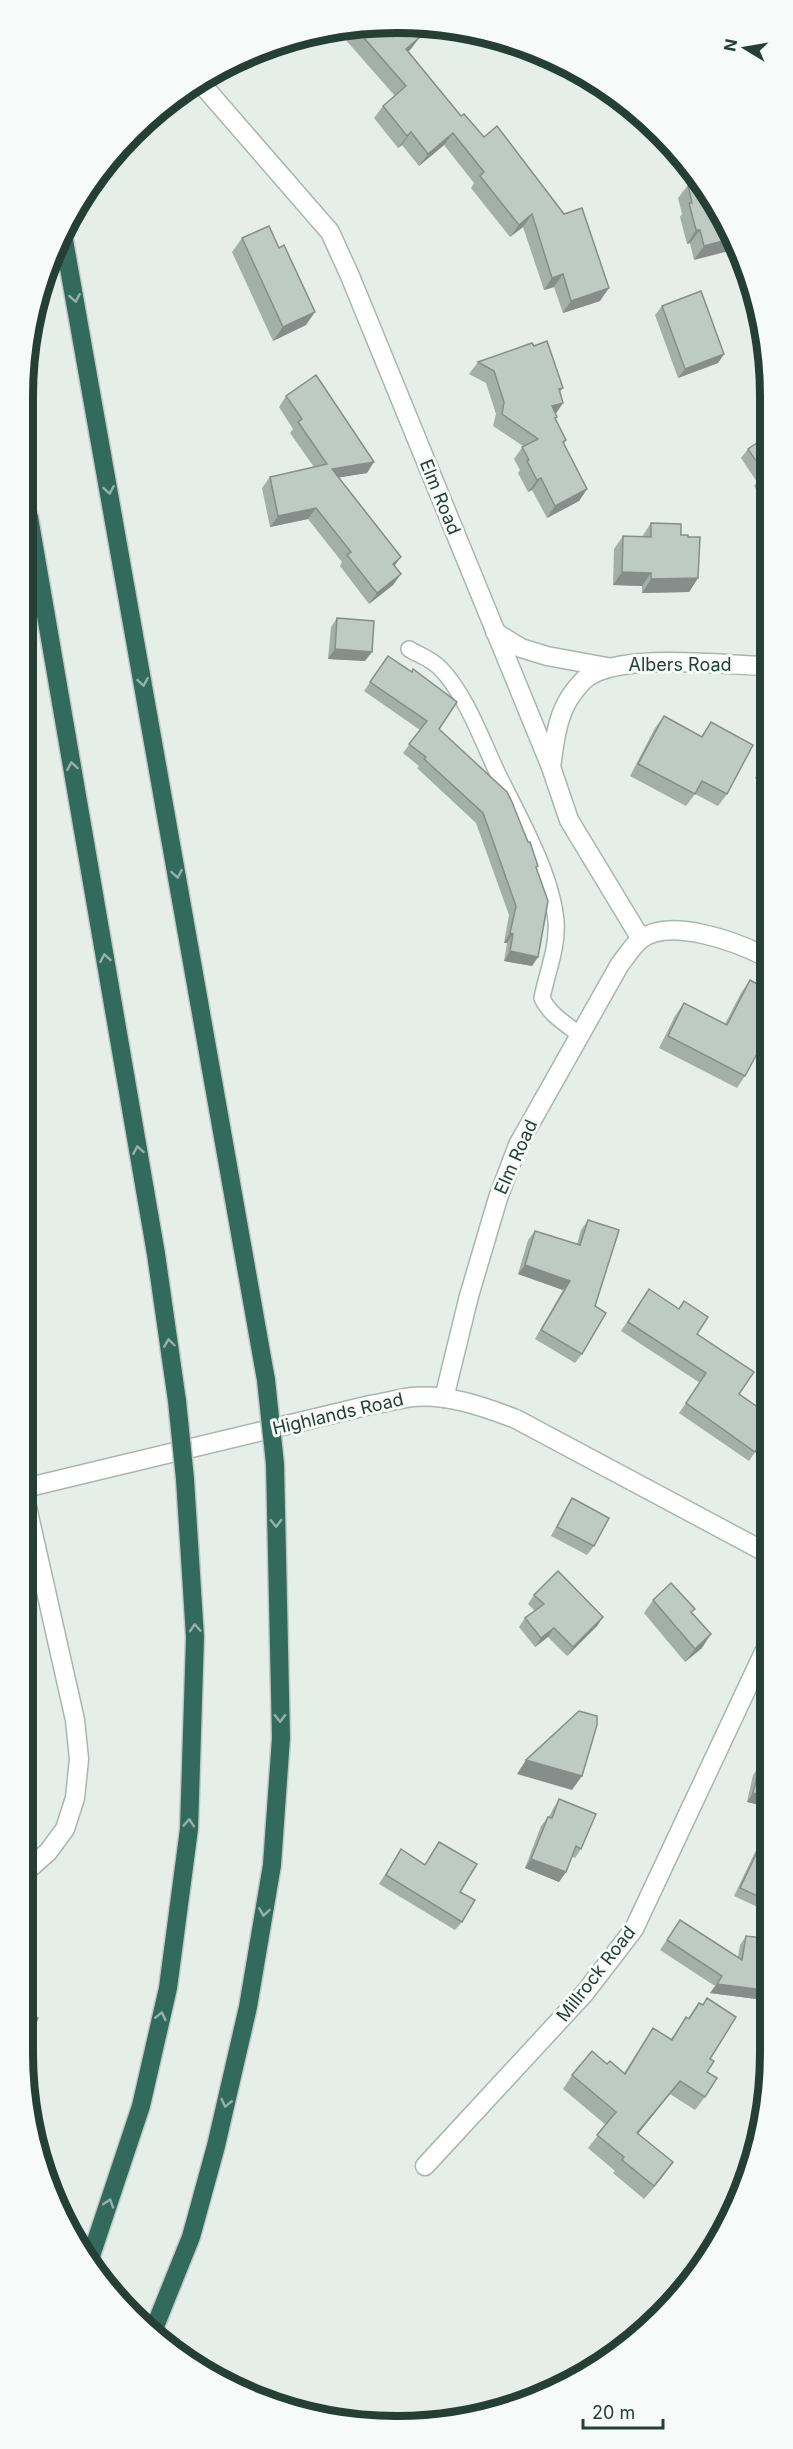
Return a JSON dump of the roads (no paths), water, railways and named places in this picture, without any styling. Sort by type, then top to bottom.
[{"type":"highway","points":[[65,247],[266,1380],[275,1464],[281,1738],[272,1865],[248,2007],[216,2146],[191,2237],[156,2325]]},
{"type":"highway","points":[[33,540],[154,1243],[177,1401],[185,1479],[195,1637],[189,1828],[168,1988],[141,2106],[92,2252]]},
{"type":"street","name":"Elm Road","points":[[205,88],[330,232],[550,767],[569,820],[641,939],[620,964],[518,1145],[502,1187],[469,1296],[444,1398]]},
{"type":"street","points":[[495,632],[521,648],[547,656],[607,667]]},
{"type":"street","name":"Albers Road","points":[[550,767],[558,727],[566,704],[586,677],[607,667],[642,662],[760,666]]},
{"type":"street","points":[[641,939],[665,930],[700,933],[743,946],[760,954]]},
{"type":"street","name":"Highlands Road","points":[[33,1486],[370,1405],[412,1397],[444,1398],[477,1404],[516,1419],[760,1549]]},
{"type":"street","points":[[33,1534],[75,1720],[79,1759],[75,1798],[65,1829],[48,1852],[33,1865]]},
{"type":"street","name":"Millrock Road","points":[[425,2166],[584,1994],[634,1929],[760,1661]]},
{"type":"lane","points":[[408,649],[440,668],[454,687],[533,848],[550,894],[555,921],[555,948],[542,998],[555,1016],[580,1035]]}]
